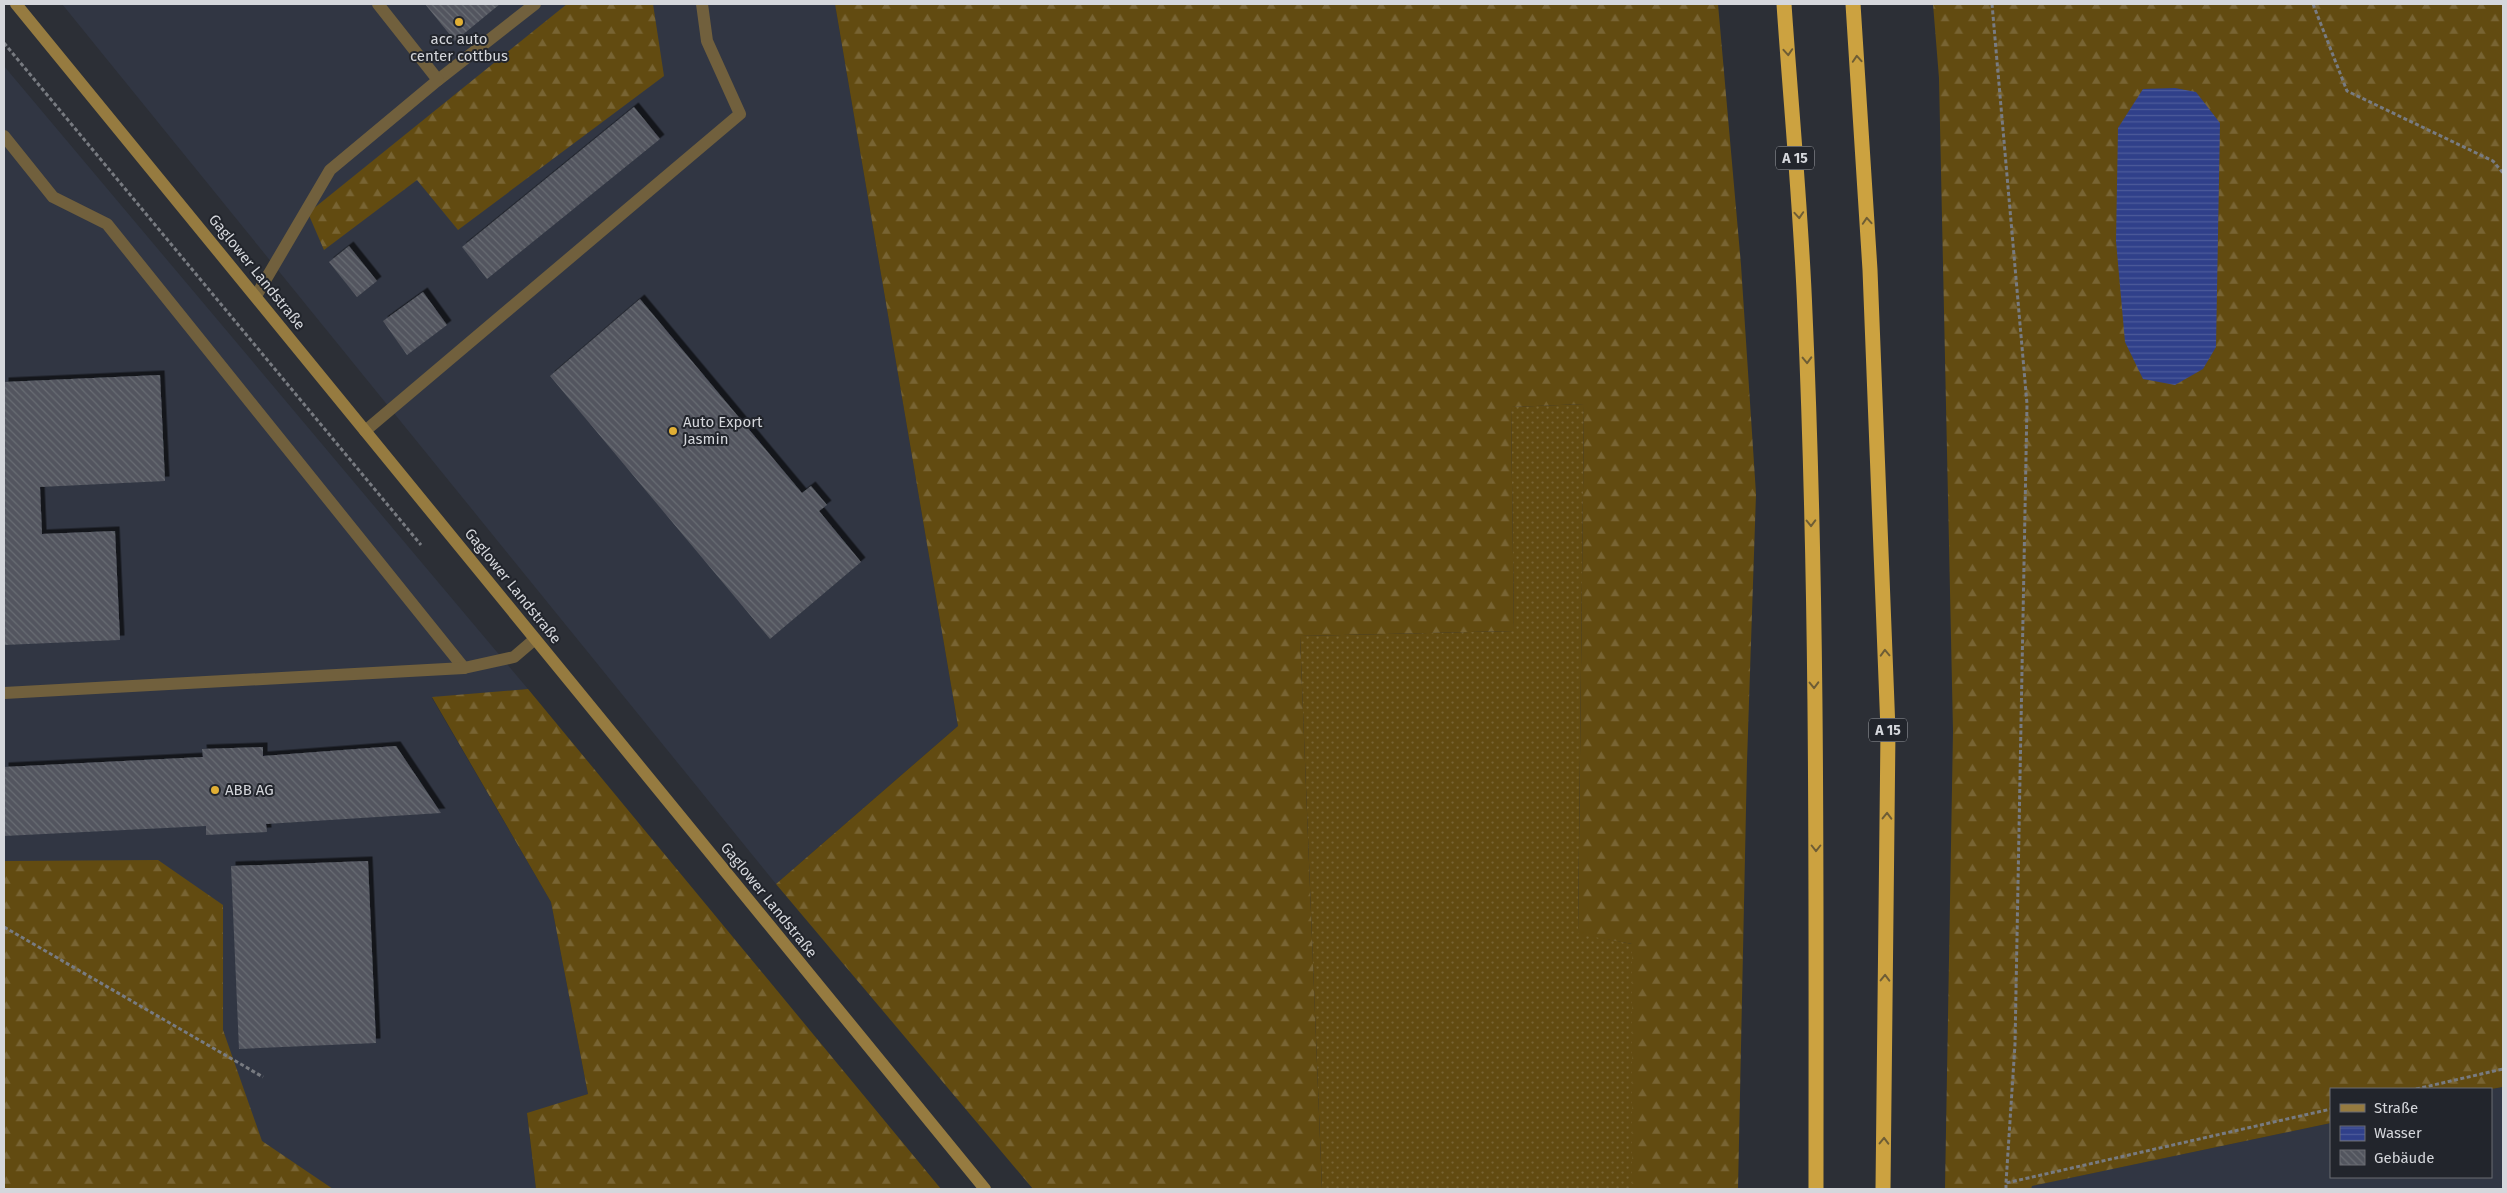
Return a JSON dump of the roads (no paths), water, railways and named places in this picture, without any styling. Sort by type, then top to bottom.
[{"type":"highway","name":"A 15","points":[[1784,4],[1805,312],[1810,469],[1816,752],[1816,1189]]},
{"type":"highway","name":"A 15","points":[[1853,4],[1870,270],[1888,730],[1883,1189]]},
{"type":"main road","name":"Gaglower Landstraße","points":[[16,4],[984,1189]]},
{"type":"lane","points":[[378,4],[438,80]]},
{"type":"lane","points":[[256,296],[330,170],[438,80],[535,4]]},
{"type":"lane","points":[[365,431],[740,114],[707,41],[702,4]]},
{"type":"lane","points":[[4,136],[54,197],[107,224],[464,668]]},
{"type":"lane","points":[[4,693],[464,668],[514,656],[535,639]]},
{"type":"water","points":[[2175,88],[2196,92],[2220,123],[2216,347],[2203,369],[2175,385],[2143,379],[2125,342],[2116,241],[2118,128],[2143,89]]},
{"type":"place","name":"acc auto center cottbus","points":[[459,22]]},
{"type":"place","name":"Auto Export Jasmin","points":[[673,431]]},
{"type":"place","name":"ABB AG","points":[[215,790]]}]
